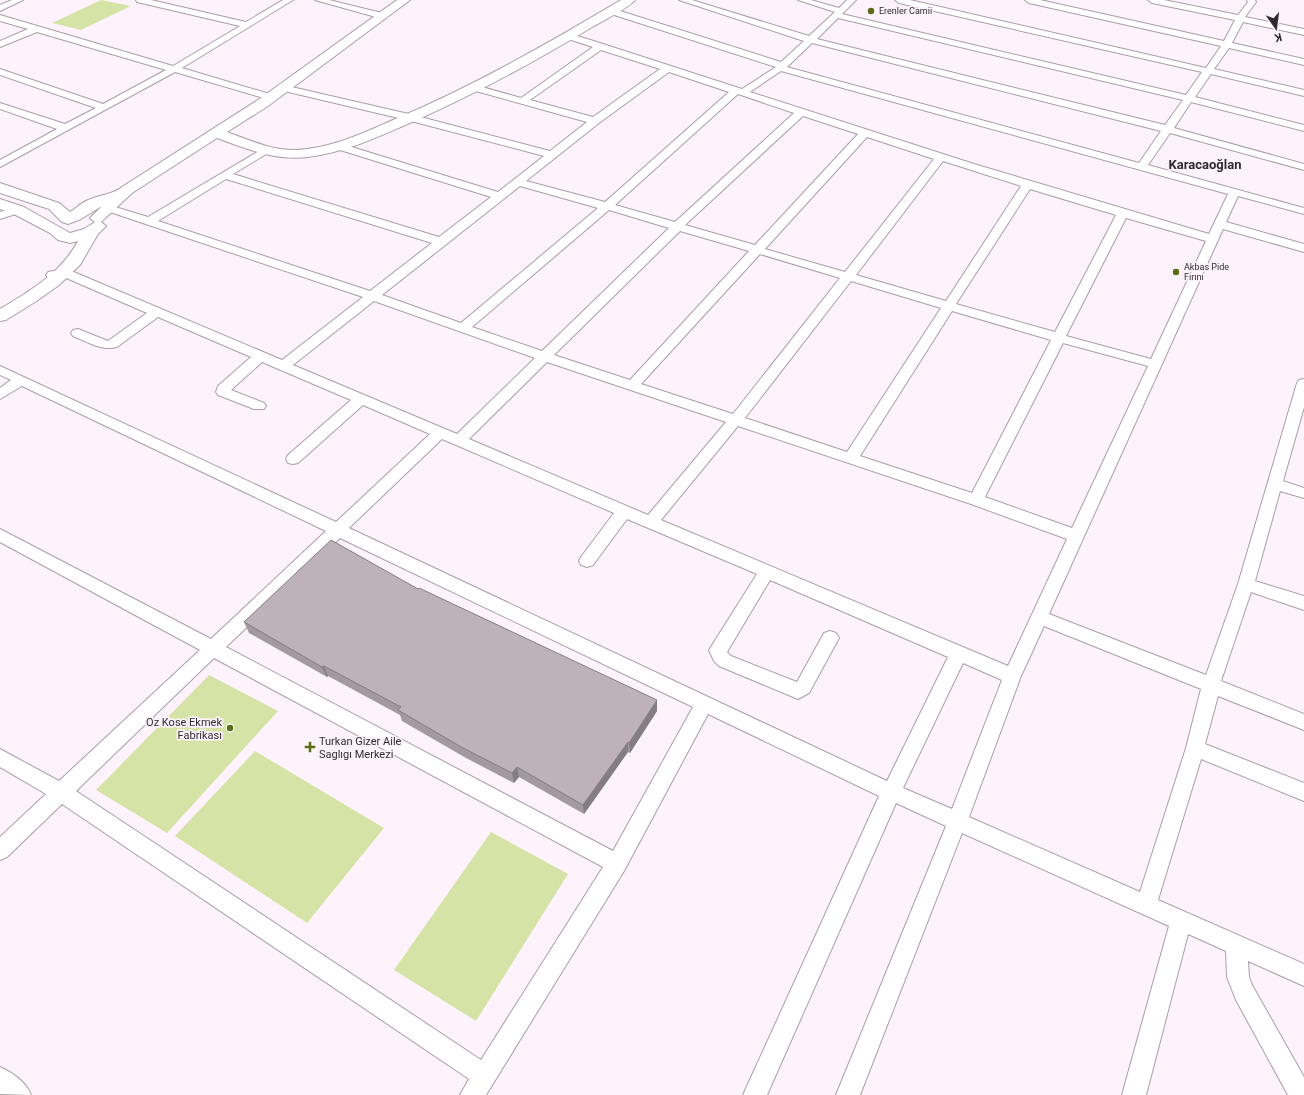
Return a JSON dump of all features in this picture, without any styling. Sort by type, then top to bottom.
[{"type":"main road","points":[[58,243],[76,237],[97,216],[128,190],[270,97],[404,0]]},
{"type":"main road","points":[[216,133],[264,151],[293,154],[341,147],[413,118],[475,88],[629,0]]},
{"type":"main road","points":[[0,188],[54,206],[97,216]]},
{"type":"main road","points":[[0,204],[18,210],[58,243]]},
{"type":"main road","points":[[54,206],[72,218]]},
{"type":"main road","points":[[58,274],[58,243],[62,222],[72,218],[88,215],[97,216]]},
{"type":"main road","points":[[0,316],[41,292],[82,251],[97,216]]},
{"type":"street","points":[[0,8],[20,0]]},
{"type":"street","points":[[140,0],[247,25]]},
{"type":"street","points":[[0,164],[176,68],[289,0]]},
{"type":"street","points":[[319,0],[383,16]]},
{"type":"street","points":[[683,0],[811,40],[1166,129],[1304,167]]},
{"type":"street","points":[[802,0],[838,13],[1304,128]]},
{"type":"street","points":[[462,328],[607,206],[740,91],[782,67],[852,0]]},
{"type":"street","points":[[900,0],[1304,93]]},
{"type":"street","points":[[1029,0],[1304,62]]},
{"type":"street","points":[[1152,0],[1176,2],[1304,32]]},
{"type":"street","points":[[1142,166],[1166,129],[1190,99],[1226,44],[1240,18],[1252,2],[1251,0]]},
{"type":"street","points":[[611,11],[782,67],[1304,211]]},
{"type":"street","points":[[0,18],[176,68],[270,97]]},
{"type":"street","points":[[0,44],[36,29]]},
{"type":"street","points":[[568,36],[942,156],[1027,185],[1122,214],[1213,239]]},
{"type":"street","points":[[524,100],[600,46]]},
{"type":"street","points":[[283,366],[519,182],[595,120],[668,68]]},
{"type":"street","points":[[0,72],[104,107]]},
{"type":"street","points":[[283,88],[413,118],[553,155]]},
{"type":"street","points":[[475,88],[595,120]]},
{"type":"street","points":[[0,106],[66,128]]},
{"type":"street","points":[[459,441],[678,226],[801,112]]},
{"type":"street","points":[[633,385],[866,132]]},
{"type":"street","points":[[341,147],[500,196]]},
{"type":"street","points":[[148,222],[264,151]]},
{"type":"street","points":[[651,522],[735,421],[942,156]]},
{"type":"street","points":[[224,175],[442,242]]},
{"type":"street","points":[[519,182],[678,226],[1060,339],[1155,364]]},
{"type":"street","points":[[851,458],[1027,185]]},
{"type":"street","points":[[848,1095],[957,822],[1012,676],[1235,191]]},
{"type":"street","points":[[0,216],[18,210]]},
{"type":"street","points":[[976,500],[1060,339],[1122,214]]},
{"type":"street","points":[[97,216],[148,222],[373,296],[544,357],[633,385],[735,421],[976,500],[1076,536]]},
{"type":"street","points":[[1220,224],[1304,248]]},
{"type":"street","points":[[58,274],[157,312],[1012,676]]},
{"type":"street","points":[[78,333],[107,345],[112,344],[157,312]]},
{"type":"street","points":[[259,406],[223,392],[223,389],[261,356]]},
{"type":"street","points":[[0,370],[891,792],[1304,975]]},
{"type":"street","points":[[0,394],[21,380]]},
{"type":"street","points":[[1146,905],[1195,748],[1211,686],[1246,584],[1303,387]]},
{"type":"street","points":[[293,459],[361,399]]},
{"type":"street","points":[[0,850],[440,433]]},
{"type":"street","points":[[1274,484],[1304,493]]},
{"type":"street","points":[[587,561],[624,511]]},
{"type":"street","points":[[0,535],[617,864]]},
{"type":"street","points":[[767,572],[718,650],[720,656],[725,661],[798,691],[803,688],[830,638]]},
{"type":"street","points":[[1246,584],[1304,603]]},
{"type":"street","points":[[1039,617],[1304,722]]},
{"type":"street","points":[[756,1095],[891,792],[959,653]]},
{"type":"street","points":[[472,1095],[617,864],[704,704]]},
{"type":"street","points":[[1195,748],[1304,792]]},
{"type":"street","points":[[0,757],[61,792],[485,1076]]},
{"type":"street","points":[[1134,1095],[1181,921]]},
{"type":"street","points":[[1236,945],[1238,977],[1244,992],[1301,1095]]},
{"type":"street","points":[[0,1080],[19,1095]]},
{"type":"green space","points":[[101,0],[131,6],[81,30],[52,23]]},
{"type":"green space","points":[[209,675],[278,711],[167,833],[96,790]]},
{"type":"green space","points":[[255,751],[384,828],[307,923],[175,836]]},
{"type":"green space","points":[[491,832],[568,874],[476,1021],[394,970]]},
{"type":"building","points":[[331,540],[418,589],[419,588],[657,700],[629,743],[628,742],[583,805],[517,767],[512,773],[463,748],[398,710],[401,707],[324,666],[322,667],[244,622]]},
{"type":"place","name":"Erenler Camii","points":[[871,11]]},
{"type":"place","name":"Akbas Pide Fırını","points":[[1176,272]]},
{"type":"place","name":"Oz Kose Ekmek Fabrikası","points":[[230,728]]},
{"type":"place","name":"Turkan Gizer Aile Saglıgı Merkezi","points":[[310,747]]},
{"type":"district","name":"Karacaoğlan","points":[[1205,164]]}]
